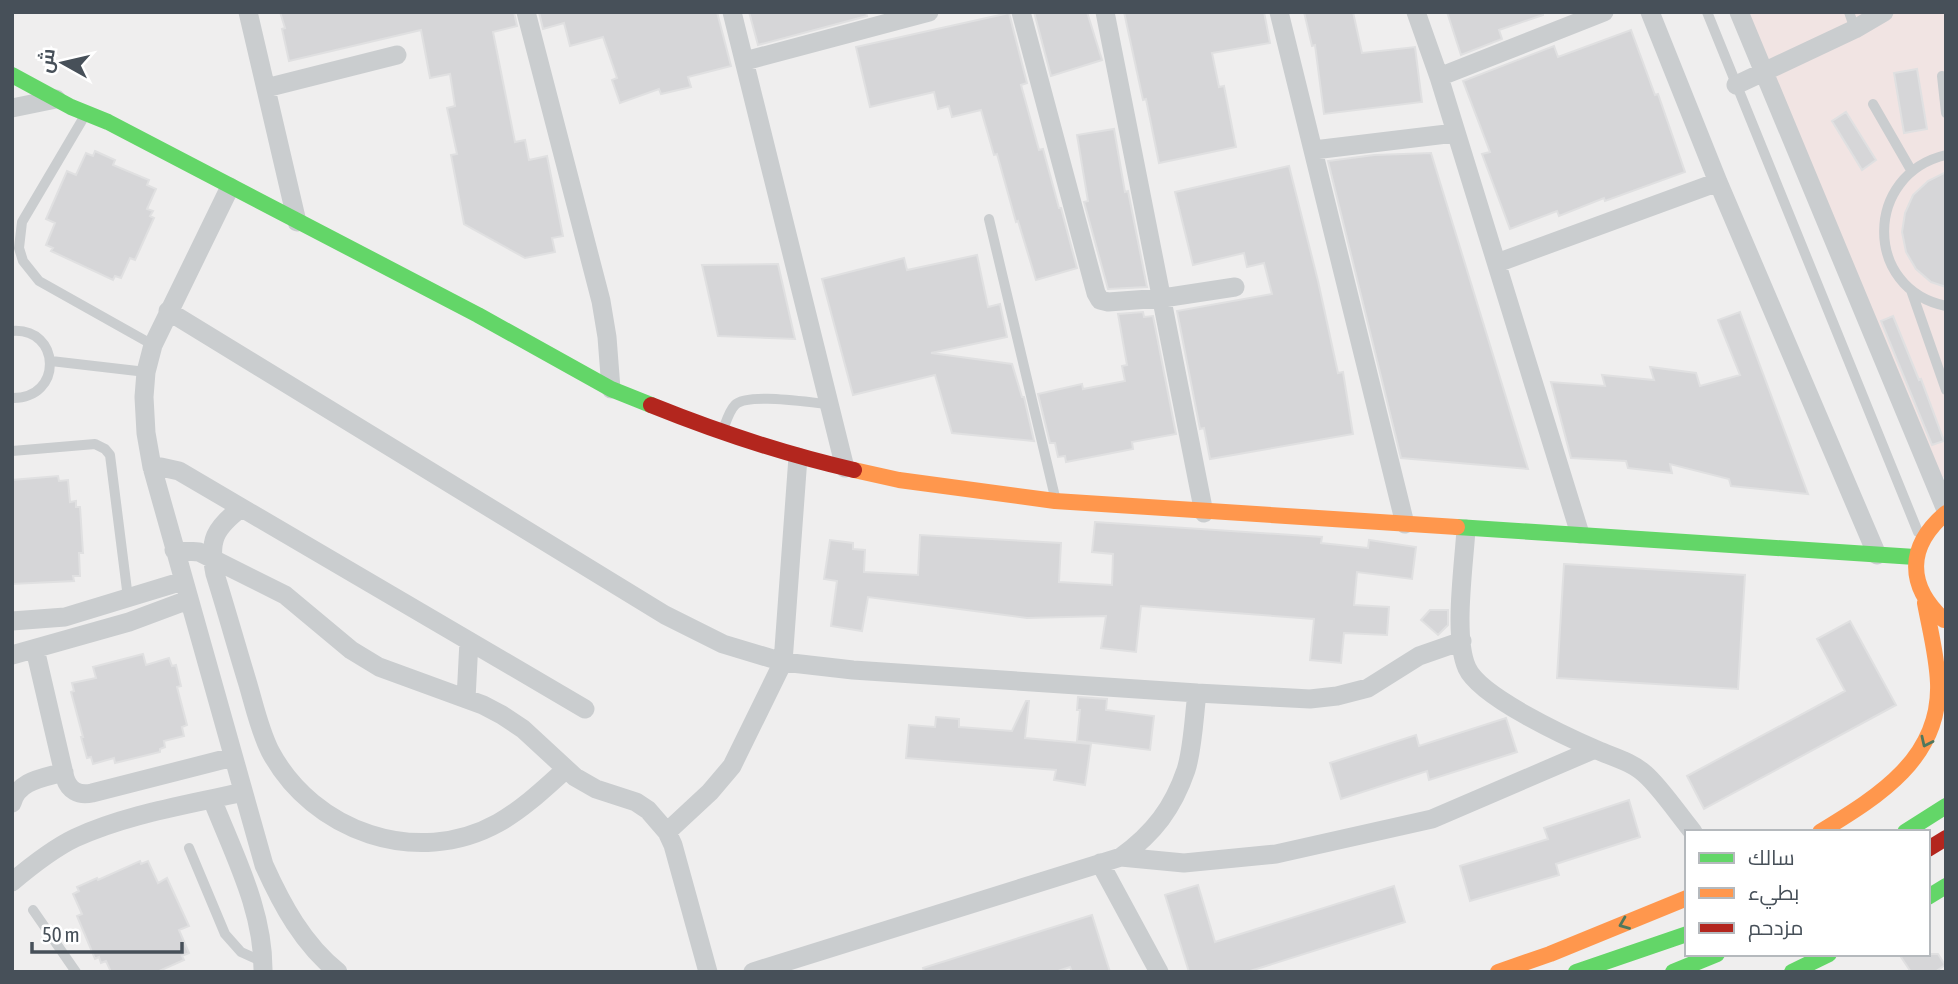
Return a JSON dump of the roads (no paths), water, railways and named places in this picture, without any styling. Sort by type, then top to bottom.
[{"type":"main road","points":[[12,75],[108,122],[478,315],[611,389],[721,433],[798,457],[951,489],[1055,501],[1204,513],[1580,534],[1915,557]]},
{"type":"main road","points":[[48,76],[73,91],[108,122]]},
{"type":"main road","points":[[1946,511],[1921,539],[1915,557],[1917,586],[1925,603],[1946,622]]},
{"type":"main road","points":[[1823,830],[1902,775],[1914,763],[1927,742],[1935,718],[1938,693],[1925,603]]},
{"type":"main road","points":[[1908,830],[1946,806]]},
{"type":"main road","points":[[1930,848],[1946,838]]},
{"type":"main road","points":[[1930,896],[1946,886]]},
{"type":"main road","points":[[1498,972],[1550,954],[1685,899]]},
{"type":"main road","points":[[1576,972],[1685,935]]},
{"type":"main road","points":[[1673,972],[1712,956]]},
{"type":"main road","points":[[1792,972],[1825,956]]},
{"type":"street","points":[[248,12],[297,222]]},
{"type":"street","points":[[526,12],[600,301],[607,337],[611,389]]},
{"type":"street","points":[[732,12],[845,468]]},
{"type":"street","points":[[1021,12],[1100,300],[1108,302],[1163,298],[1235,287]]},
{"type":"street","points":[[1105,12],[1204,513]]},
{"type":"street","points":[[1279,12],[1405,524]]},
{"type":"street","points":[[1416,12],[1439,77],[1580,534]]},
{"type":"street","points":[[1439,77],[1604,12]]},
{"type":"street","points":[[1650,12],[1718,182],[1877,555]]},
{"type":"street","points":[[1739,12],[1946,511]]},
{"type":"street","points":[[1736,85],[1765,72],[1852,20],[1884,12]]},
{"type":"street","points":[[745,61],[924,13]]},
{"type":"street","points":[[265,89],[397,55]]},
{"type":"street","points":[[12,108],[57,99]]},
{"type":"street","points":[[1314,150],[1455,133]]},
{"type":"street","points":[[1497,263],[1718,182]]},
{"type":"street","points":[[230,187],[153,345],[146,372],[144,397],[146,433],[174,550],[264,865],[281,902],[303,936],[338,972]]},
{"type":"street","points":[[168,311],[665,615],[723,644],[783,662],[853,670],[1310,699],[1368,688],[1419,656],[1462,641]]},
{"type":"street","points":[[667,832],[710,792],[732,766],[783,662],[798,457]]},
{"type":"street","points":[[152,467],[178,471],[585,709]]},
{"type":"street","points":[[241,508],[221,524],[212,546],[212,558],[261,730],[270,750],[294,787],[328,816],[347,827],[389,840],[433,842],[455,839],[476,833],[515,812],[565,770]]},
{"type":"street","points":[[1466,529],[1461,609],[1462,651],[1468,670],[1491,693],[1646,774],[1691,830]]},
{"type":"street","points":[[174,550],[191,549],[285,595],[306,610],[337,640],[365,659],[502,715],[523,729],[565,770],[596,789],[636,802],[648,810],[667,832],[673,845],[708,972]]},
{"type":"street","points":[[12,621],[65,617],[183,581]]},
{"type":"street","points":[[12,655],[129,622],[188,600]]},
{"type":"street","points":[[466,699],[469,641]]},
{"type":"street","points":[[35,649],[67,784],[72,790],[85,794],[233,757]]},
{"type":"street","points":[[762,970],[1121,857],[1144,840],[1166,814],[1187,768],[1197,693]]},
{"type":"street","points":[[1121,857],[1184,863],[1276,853],[1419,821],[1432,818],[1595,749]]},
{"type":"street","points":[[12,803],[19,789],[25,784],[64,772]]},
{"type":"street","points":[[12,881],[73,839],[114,823],[243,792]]},
{"type":"street","points":[[212,799],[260,925],[263,967]]},
{"type":"street","points":[[1100,863],[1159,972]]},
{"type":"lane","points":[[1707,12],[1921,539]]},
{"type":"lane","points":[[1942,76],[1946,113]]},
{"type":"lane","points":[[1873,104],[1911,170]]},
{"type":"lane","points":[[86,113],[16,232],[19,248],[23,261],[39,282],[153,345]]},
{"type":"lane","points":[[1946,155],[1923,162],[1901,181],[1886,208],[1884,237],[1892,266],[1911,289],[1923,298],[1946,306]]},
{"type":"lane","points":[[989,219],[1055,501]]},
{"type":"lane","points":[[1911,289],[1946,390]]},
{"type":"lane","points":[[12,331],[26,332],[43,342],[51,361],[47,380],[41,388],[23,398],[12,398]]},
{"type":"lane","points":[[51,361],[146,372]]},
{"type":"lane","points":[[721,433],[734,405],[741,401],[757,398],[829,404]]},
{"type":"lane","points":[[12,451],[95,444],[110,455],[128,598]]},
{"type":"lane","points":[[189,848],[225,934],[241,952],[263,967]]},
{"type":"lane","points":[[33,910],[76,972]]}]
